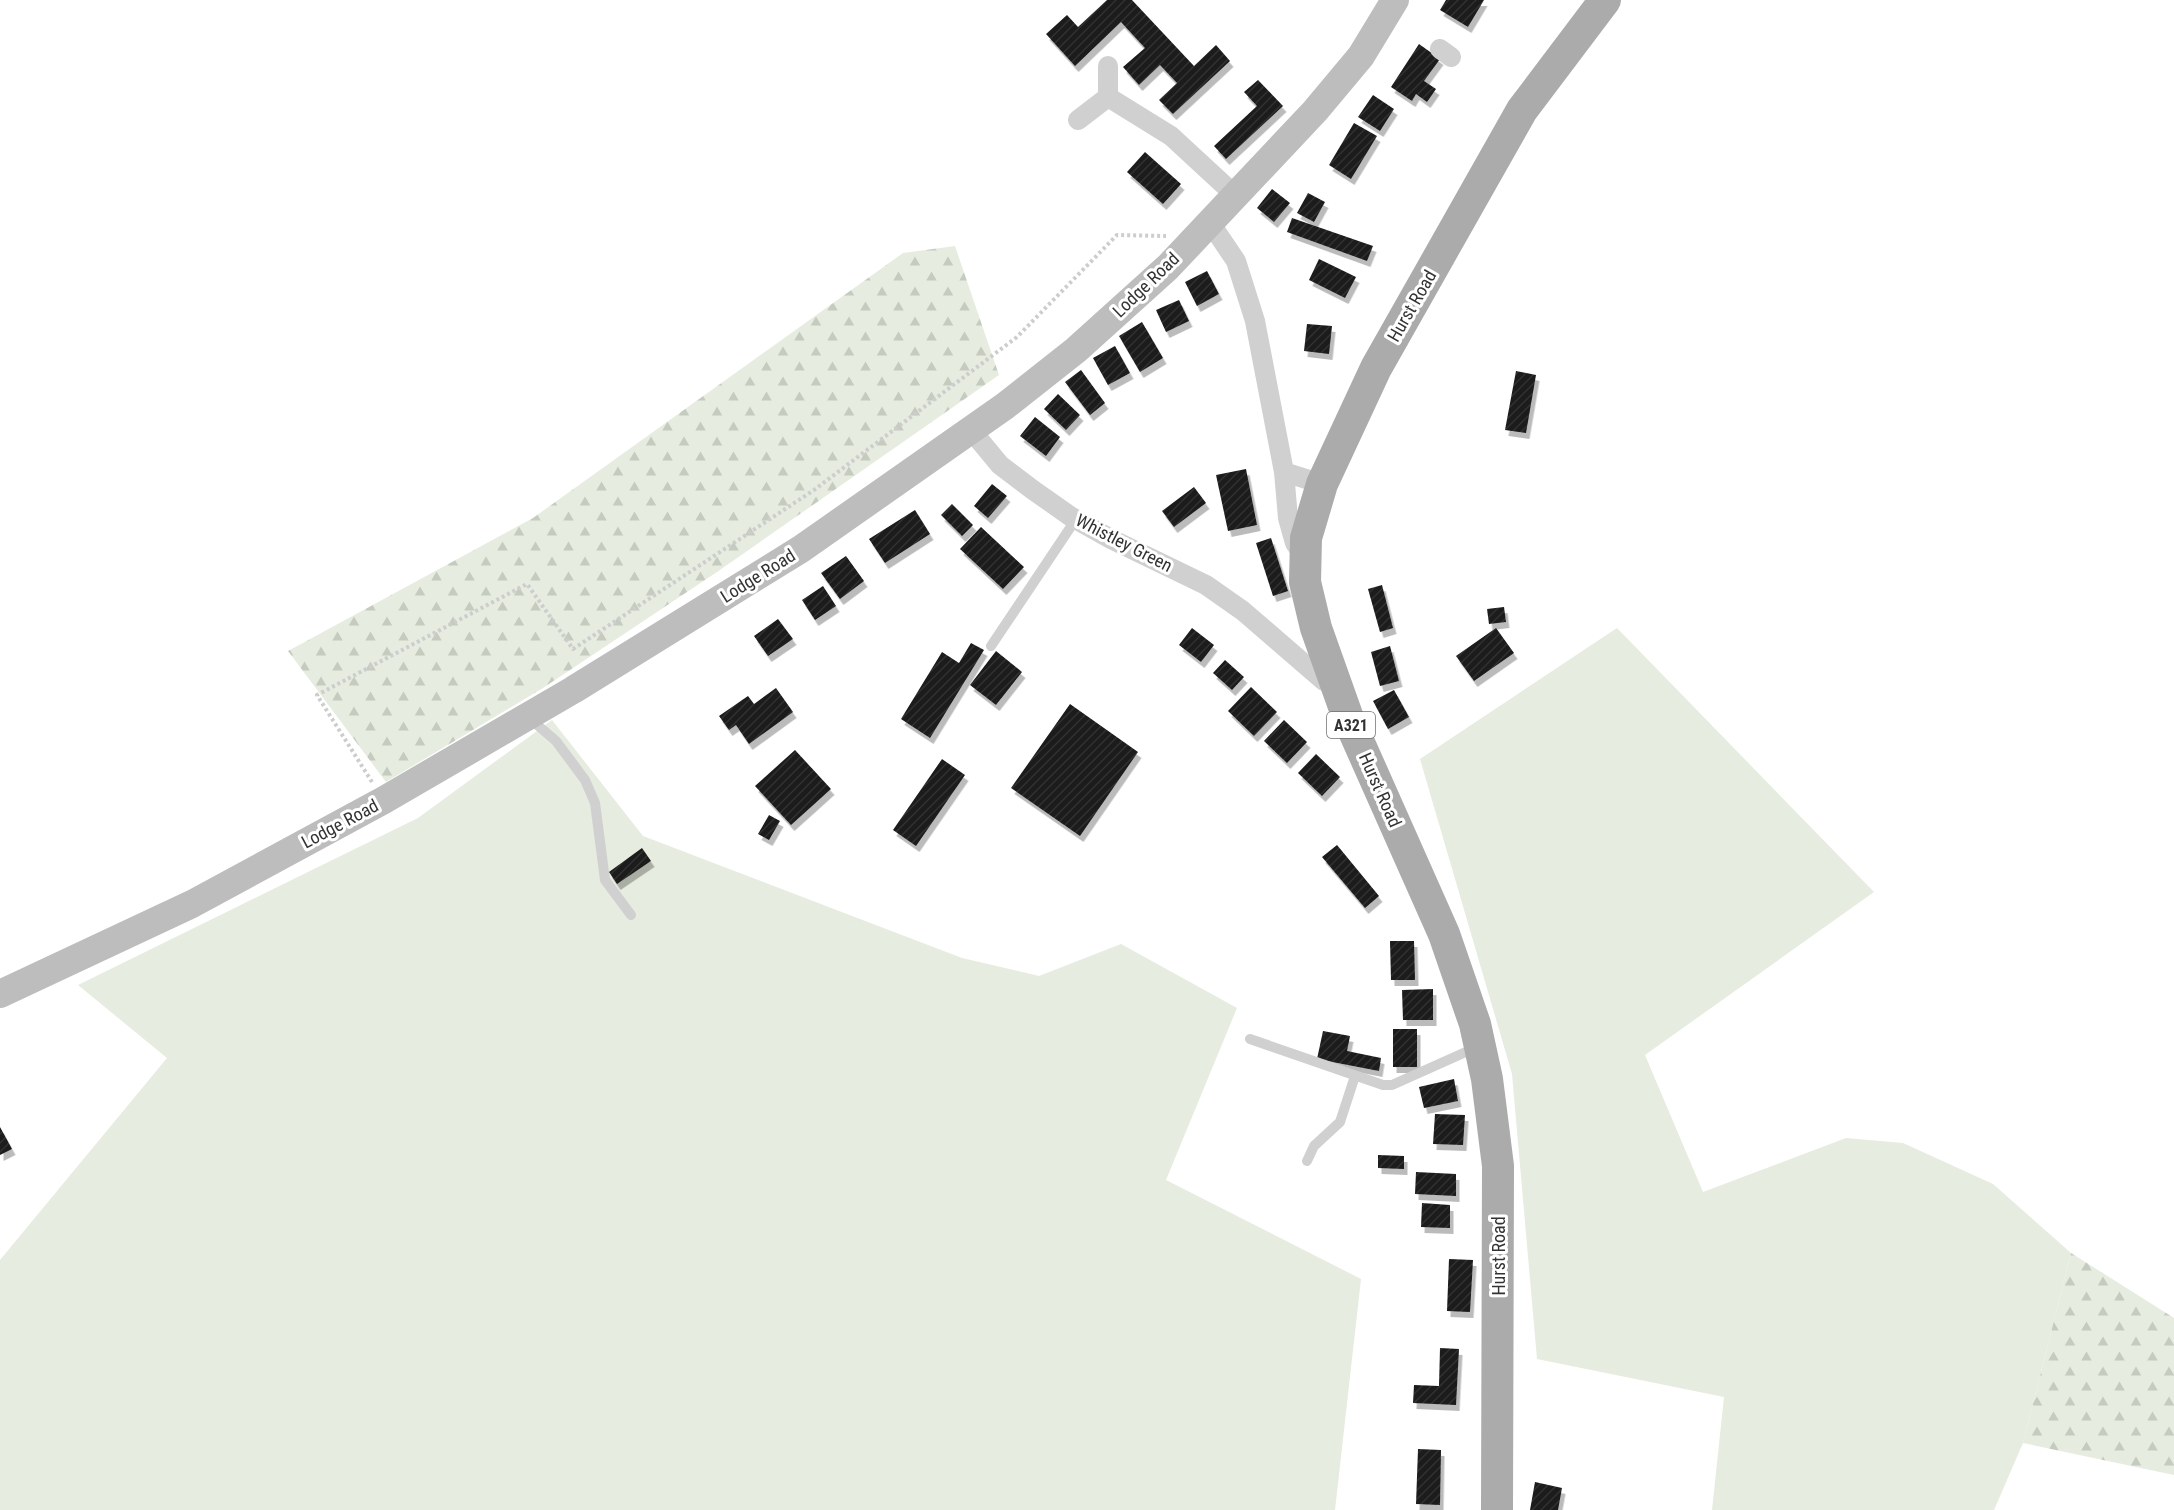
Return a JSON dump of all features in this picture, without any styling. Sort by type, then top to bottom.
[{"type":"main road","name":"Lodge Road","points":[[0,994],[192,904],[384,800],[527,717],[801,549],[971,430],[1076,350],[1161,273],[1316,111],[1361,56],[1395,0]]},
{"type":"main road","name":"Hurst Road","points":[[1497,1510],[1498,1166],[1487,1079],[1480,1046],[1444,934],[1348,718],[1335,683],[1316,628],[1305,582],[1305,557],[1308,530],[1322,484],[1376,368],[1517,119],[1605,0]]},
{"type":"street","points":[[1108,66],[1108,97]]},
{"type":"street","points":[[1108,97],[1171,136],[1236,196]]},
{"type":"street","points":[[1078,120],[1108,97]]},
{"type":"street","points":[[1202,229],[1236,261],[1255,321],[1284,472],[1291,526],[1295,543],[1305,557]]},
{"type":"street","name":"Whistley Green","points":[[971,430],[1000,465],[1076,519],[1206,585],[1286,646],[1324,681],[1335,683]]},
{"type":"street","points":[[1284,472],[1322,484]]},
{"type":"street","points":[[1286,646],[1316,628]]},
{"type":"lane","points":[[991,646],[1076,519]]},
{"type":"lane","points":[[527,717],[556,741],[585,780],[595,803],[605,880],[631,915]]},
{"type":"lane","points":[[1250,1038],[1383,1085],[1392,1085],[1480,1046]]},
{"type":"lane","points":[[1307,1161],[1314,1146],[1340,1122],[1355,1076]]},
{"type":"path","points":[[384,800],[317,695],[527,584],[573,649],[814,490],[1008,344],[1117,236],[1202,229]]},
{"type":"green space","points":[[955,246],[999,375],[717,572],[543,688],[386,782],[288,651],[533,518],[903,253]]},
{"type":"green space","points":[[1617,628],[1874,892],[1645,1055],[1703,1192],[1846,1138],[1903,1143],[1993,1184],[2071,1253],[2023,1443],[1994,1510],[1712,1510],[1724,1397],[1537,1359],[1512,1074],[1420,759]]},
{"type":"green space","points":[[552,720],[643,836],[962,958],[1039,976],[1121,944],[1237,1008],[1166,1180],[1361,1279],[1335,1510],[0,1510],[0,1260],[167,1058],[78,985],[418,818]]},
{"type":"green space","points":[[2071,1253],[2174,1318],[2174,1475],[2023,1443]]},
{"type":"building","points":[[1107,0],[1132,0],[1194,66],[1216,45],[1230,61],[1173,114],[1159,100],[1177,83],[1160,65],[1139,85],[1123,67],[1145,48],[1121,22],[1075,66],[1046,34],[1067,15],[1078,27]]},
{"type":"building","points":[[1446,0],[1484,0],[1468,27],[1440,10]]},
{"type":"building","points":[[1419,44],[1440,59],[1424,81],[1436,89],[1427,102],[1416,94],[1412,101],[1391,87]]},
{"type":"building","points":[[1258,80],[1283,106],[1226,159],[1214,146],[1257,106],[1244,92]]},
{"type":"building","points":[[1373,95],[1394,109],[1380,131],[1358,117]]},
{"type":"building","points":[[1354,123],[1377,136],[1351,179],[1329,165]]},
{"type":"building","points":[[1145,152],[1181,184],[1163,204],[1127,172]]},
{"type":"building","points":[[1272,189],[1290,203],[1274,222],[1257,208]]},
{"type":"building","points":[[1308,193],[1325,202],[1314,222],[1297,213]]},
{"type":"building","points":[[1292,218],[1373,246],[1367,261],[1287,232]]},
{"type":"building","points":[[1319,259],[1356,277],[1345,298],[1309,280]]},
{"type":"building","points":[[1207,271],[1219,294],[1197,306],[1185,282]]},
{"type":"building","points":[[1179,300],[1189,321],[1166,332],[1156,310]]},
{"type":"building","points":[[1142,322],[1163,358],[1140,372],[1119,336]]},
{"type":"building","points":[[1307,324],[1332,326],[1329,354],[1304,351]]},
{"type":"building","points":[[1115,346],[1130,373],[1108,385],[1093,358]]},
{"type":"building","points":[[1081,370],[1105,403],[1090,415],[1065,382]]},
{"type":"building","points":[[1516,371],[1536,375],[1526,433],[1505,430]]},
{"type":"building","points":[[1058,394],[1080,415],[1066,430],[1044,409]]},
{"type":"building","points":[[1035,417],[1060,437],[1046,456],[1020,436]]},
{"type":"building","points":[[1246,469],[1257,525],[1228,531],[1216,475]]},
{"type":"building","points":[[992,484],[1007,496],[988,518],[974,506]]},
{"type":"building","points":[[1194,487],[1206,503],[1174,527],[1162,511]]},
{"type":"building","points":[[952,504],[973,525],[962,536],[941,515]]},
{"type":"building","points":[[915,510],[930,534],[885,563],[869,539]]},
{"type":"building","points":[[981,527],[1024,567],[1003,589],[960,549]]},
{"type":"building","points":[[1271,538],[1288,591],[1273,596],[1256,543]]},
{"type":"building","points":[[846,556],[864,581],[840,599],[821,573]]},
{"type":"building","points":[[1382,585],[1393,628],[1380,632],[1368,589]]},
{"type":"building","points":[[823,586],[836,606],[815,620],[802,600]]},
{"type":"building","points":[[1504,607],[1506,622],[1489,624],[1487,609]]},
{"type":"building","points":[[778,619],[793,639],[768,656],[754,636]]},
{"type":"building","points":[[1192,628],[1214,645],[1201,662],[1179,645]]},
{"type":"building","points":[[1496,628],[1514,653],[1474,681],[1456,656]]},
{"type":"building","points":[[971,643],[984,650],[930,738],[901,719],[942,652],[959,663]]},
{"type":"building","points":[[1390,646],[1399,681],[1380,686],[1371,652]]},
{"type":"building","points":[[996,651],[1022,672],[996,705],[970,685]]},
{"type":"building","points":[[1225,660],[1244,677],[1232,690],[1213,673]]},
{"type":"building","points":[[1251,687],[1277,712],[1254,736],[1228,711]]},
{"type":"building","points":[[776,688],[793,712],[749,744],[736,725],[729,730],[719,716],[748,696],[754,704]]},
{"type":"building","points":[[1394,690],[1409,717],[1388,729],[1373,701]]},
{"type":"building","points":[[1070,704],[1138,752],[1080,836],[1011,788]]},
{"type":"building","points":[[1284,720],[1307,742],[1287,763],[1264,741]]},
{"type":"building","points":[[795,750],[831,789],[791,825],[755,786]]},
{"type":"building","points":[[1316,754],[1340,777],[1322,796],[1298,773]]},
{"type":"building","points":[[942,759],[965,775],[916,846],[893,830]]},
{"type":"building","points":[[769,815],[780,821],[769,840],[758,834]]},
{"type":"building","points":[[1337,845],[1379,896],[1365,908],[1322,857]]},
{"type":"building","points":[[642,848],[651,861],[617,884],[609,872]]},
{"type":"building","points":[[1390,941],[1414,941],[1415,980],[1391,980]]},
{"type":"building","points":[[1433,989],[1433,1020],[1403,1020],[1402,990]]},
{"type":"building","points":[[1393,1029],[1417,1029],[1417,1067],[1393,1067]]},
{"type":"building","points":[[1323,1031],[1350,1036],[1347,1051],[1381,1058],[1379,1071],[1317,1059]]},
{"type":"building","points":[[1454,1079],[1458,1101],[1424,1108],[1419,1087]]},
{"type":"building","points":[[1435,1114],[1465,1115],[1463,1145],[1433,1144]]},
{"type":"building","points":[[0,1127],[12,1149],[0,1155]]},
{"type":"building","points":[[1378,1155],[1404,1156],[1404,1169],[1378,1168]]},
{"type":"building","points":[[1416,1172],[1456,1174],[1456,1196],[1415,1194]]},
{"type":"building","points":[[1422,1203],[1450,1205],[1450,1228],[1421,1227]]},
{"type":"building","points":[[1449,1259],[1473,1260],[1470,1312],[1447,1311]]},
{"type":"building","points":[[1440,1348],[1459,1349],[1456,1405],[1413,1403],[1414,1385],[1439,1386]]},
{"type":"building","points":[[1418,1449],[1441,1450],[1440,1505],[1416,1504]]},
{"type":"building","points":[[1535,1482],[1562,1488],[1558,1510],[1530,1510]]}]
